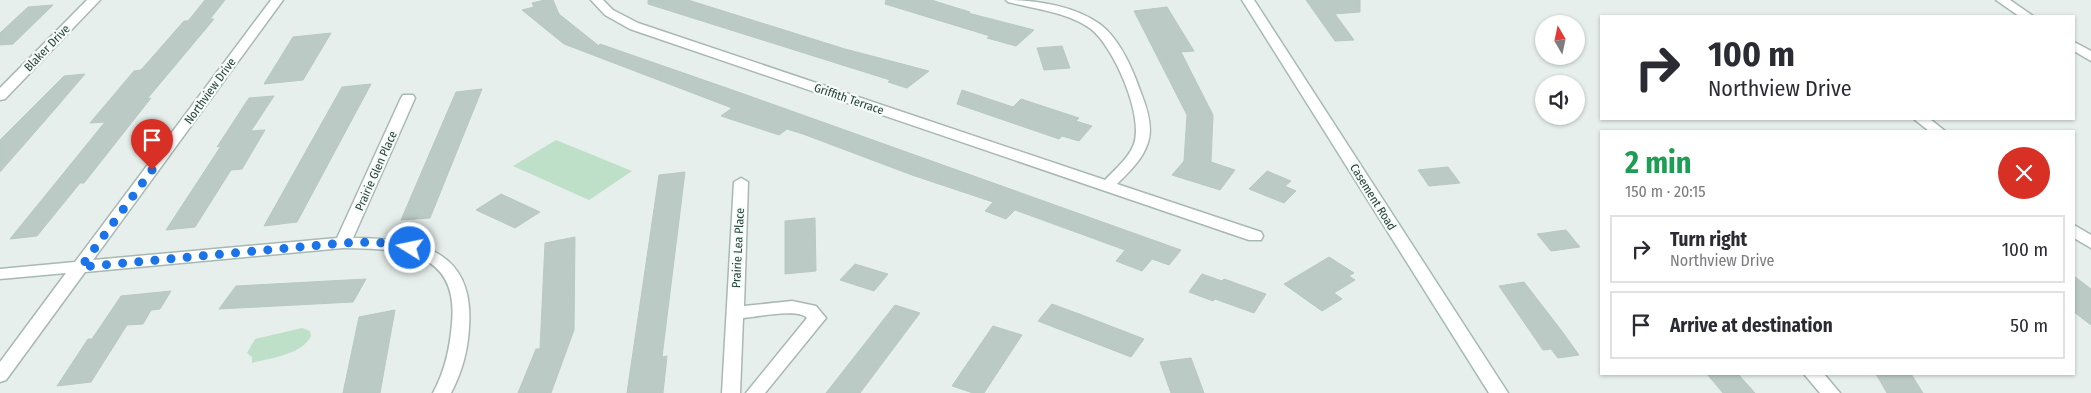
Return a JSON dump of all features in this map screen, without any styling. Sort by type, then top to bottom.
[{"type":"street","name":"Blaker Drive","points":[[0,96],[94,0]]},
{"type":"street","name":"Northview Drive","points":[[0,375],[277,0]]},
{"type":"street","name":"Griffith Terrace","points":[[597,0],[602,7],[615,17],[634,26],[1255,236]]},
{"type":"street","points":[[1012,0],[1080,19],[1096,27],[1110,38],[1142,112],[1144,128],[1140,144],[1108,186]]},
{"type":"street","name":"Casement Road","points":[[1248,0],[1500,393]]},
{"type":"street","points":[[2002,0],[2025,15]]},
{"type":"street","points":[[2075,47],[2091,57]]},
{"type":"street","name":"Prairie Glen Place","points":[[343,243],[408,98]]},
{"type":"street","points":[[1922,120],[1937,130]]},
{"type":"street","name":"Prairie Lea Place","points":[[731,393],[741,182]]},
{"type":"street","points":[[2075,231],[2091,243]]},
{"type":"street","points":[[0,274],[343,243],[376,242],[400,245],[421,251],[439,260],[454,276],[463,297],[464,316],[452,376],[442,393]]},
{"type":"street","points":[[735,313],[792,307],[810,310],[817,318],[755,393]]},
{"type":"street","points":[[1814,375],[1831,393]]},
{"type":"green space","points":[[556,140],[632,171],[589,200],[513,166]]},
{"type":"green space","points":[[302,328],[310,331],[311,336],[301,348],[285,355],[252,363],[252,357],[247,353],[255,339]]},
{"type":"building","points":[[205,0],[225,0],[210,19],[214,19],[147,99],[151,98],[84,183],[80,183],[37,236],[10,239],[105,122],[90,123],[134,71],[141,70],[184,21],[188,21]]},
{"type":"building","points":[[553,0],[559,14],[599,46],[600,44],[741,93],[1181,250],[1169,265],[1152,259],[1142,271],[1116,261],[1125,250],[1015,210],[1006,219],[985,211],[993,202],[912,175],[803,134],[787,129],[779,135],[721,116],[732,108],[564,44],[522,10],[534,7],[532,3]]},
{"type":"building","points":[[648,0],[688,0],[845,49],[929,71],[907,88],[888,82],[890,80],[648,4]]},
{"type":"building","points":[[886,0],[931,0],[970,12],[968,13],[1034,30],[1016,46],[987,38],[990,36],[885,4]]},
{"type":"building","points":[[1306,0],[1360,0],[1360,12],[1335,14],[1354,40],[1335,41]]},
{"type":"building","points":[[53,5],[13,44],[0,45],[0,33],[28,7]]},
{"type":"building","points":[[1167,7],[1194,51],[1181,52],[1213,115],[1211,162],[1235,170],[1220,190],[1172,175],[1184,161],[1187,115],[1134,11]]},
{"type":"building","points":[[331,33],[303,80],[264,84],[293,37]]},
{"type":"building","points":[[1062,46],[1070,68],[1044,70],[1037,48]]},
{"type":"building","points":[[85,74],[0,172],[0,140],[64,76]]},
{"type":"building","points":[[371,84],[297,222],[264,226],[342,87]]},
{"type":"building","points":[[482,89],[430,218],[401,220],[456,92]]},
{"type":"building","points":[[962,90],[1013,107],[1021,99],[1079,118],[1076,121],[1092,126],[1079,141],[1062,136],[1059,139],[957,104]]},
{"type":"building","points":[[274,96],[251,131],[265,130],[242,169],[231,170],[195,227],[166,230],[221,146],[217,147],[249,98]]},
{"type":"building","points":[[1448,167],[1460,183],[1429,186],[1418,170]]},
{"type":"building","points":[[1267,171],[1291,181],[1285,186],[1296,191],[1284,203],[1249,189]]},
{"type":"building","points":[[685,172],[662,357],[667,356],[663,393],[627,393],[659,175]]},
{"type":"building","points":[[501,194],[540,212],[515,228],[476,210]]},
{"type":"building","points":[[815,218],[816,271],[785,274],[785,221]]},
{"type":"building","points":[[1566,230],[1580,247],[1551,251],[1537,234]]},
{"type":"building","points":[[575,237],[574,330],[551,393],[518,393],[536,349],[540,349],[545,243]]},
{"type":"building","points":[[1329,257],[1354,273],[1349,276],[1355,280],[1334,293],[1342,299],[1322,311],[1284,284]]},
{"type":"building","points":[[855,264],[888,274],[874,291],[840,280]]},
{"type":"building","points":[[1202,274],[1222,281],[1224,279],[1266,294],[1254,313],[1215,299],[1213,301],[1189,292]]},
{"type":"building","points":[[2075,277],[2091,289],[2091,325],[2075,313]]},
{"type":"building","points":[[366,279],[353,302],[219,309],[236,286]]},
{"type":"building","points":[[1524,282],[1579,355],[1558,358],[1551,349],[1543,350],[1499,286]]},
{"type":"building","points":[[171,291],[160,309],[151,310],[143,324],[127,325],[91,382],[57,386],[88,339],[92,339],[121,296]]},
{"type":"building","points":[[1052,304],[1144,339],[1131,357],[1038,321]]},
{"type":"building","points":[[895,305],[920,313],[860,393],[826,393]]},
{"type":"building","points":[[395,310],[380,393],[343,393],[359,317]]},
{"type":"building","points":[[993,326],[1022,335],[984,393],[973,393],[952,386]]},
{"type":"building","points":[[1191,358],[1204,393],[1171,393],[1160,362]]},
{"type":"building","points":[[1708,375],[1739,375],[1755,393],[1723,393]]},
{"type":"building","points":[[1877,375],[1912,375],[1923,393],[1887,393]]},
{"type":"route","points":[[152,170],[81,267],[343,243],[376,242],[410,248]]}]
